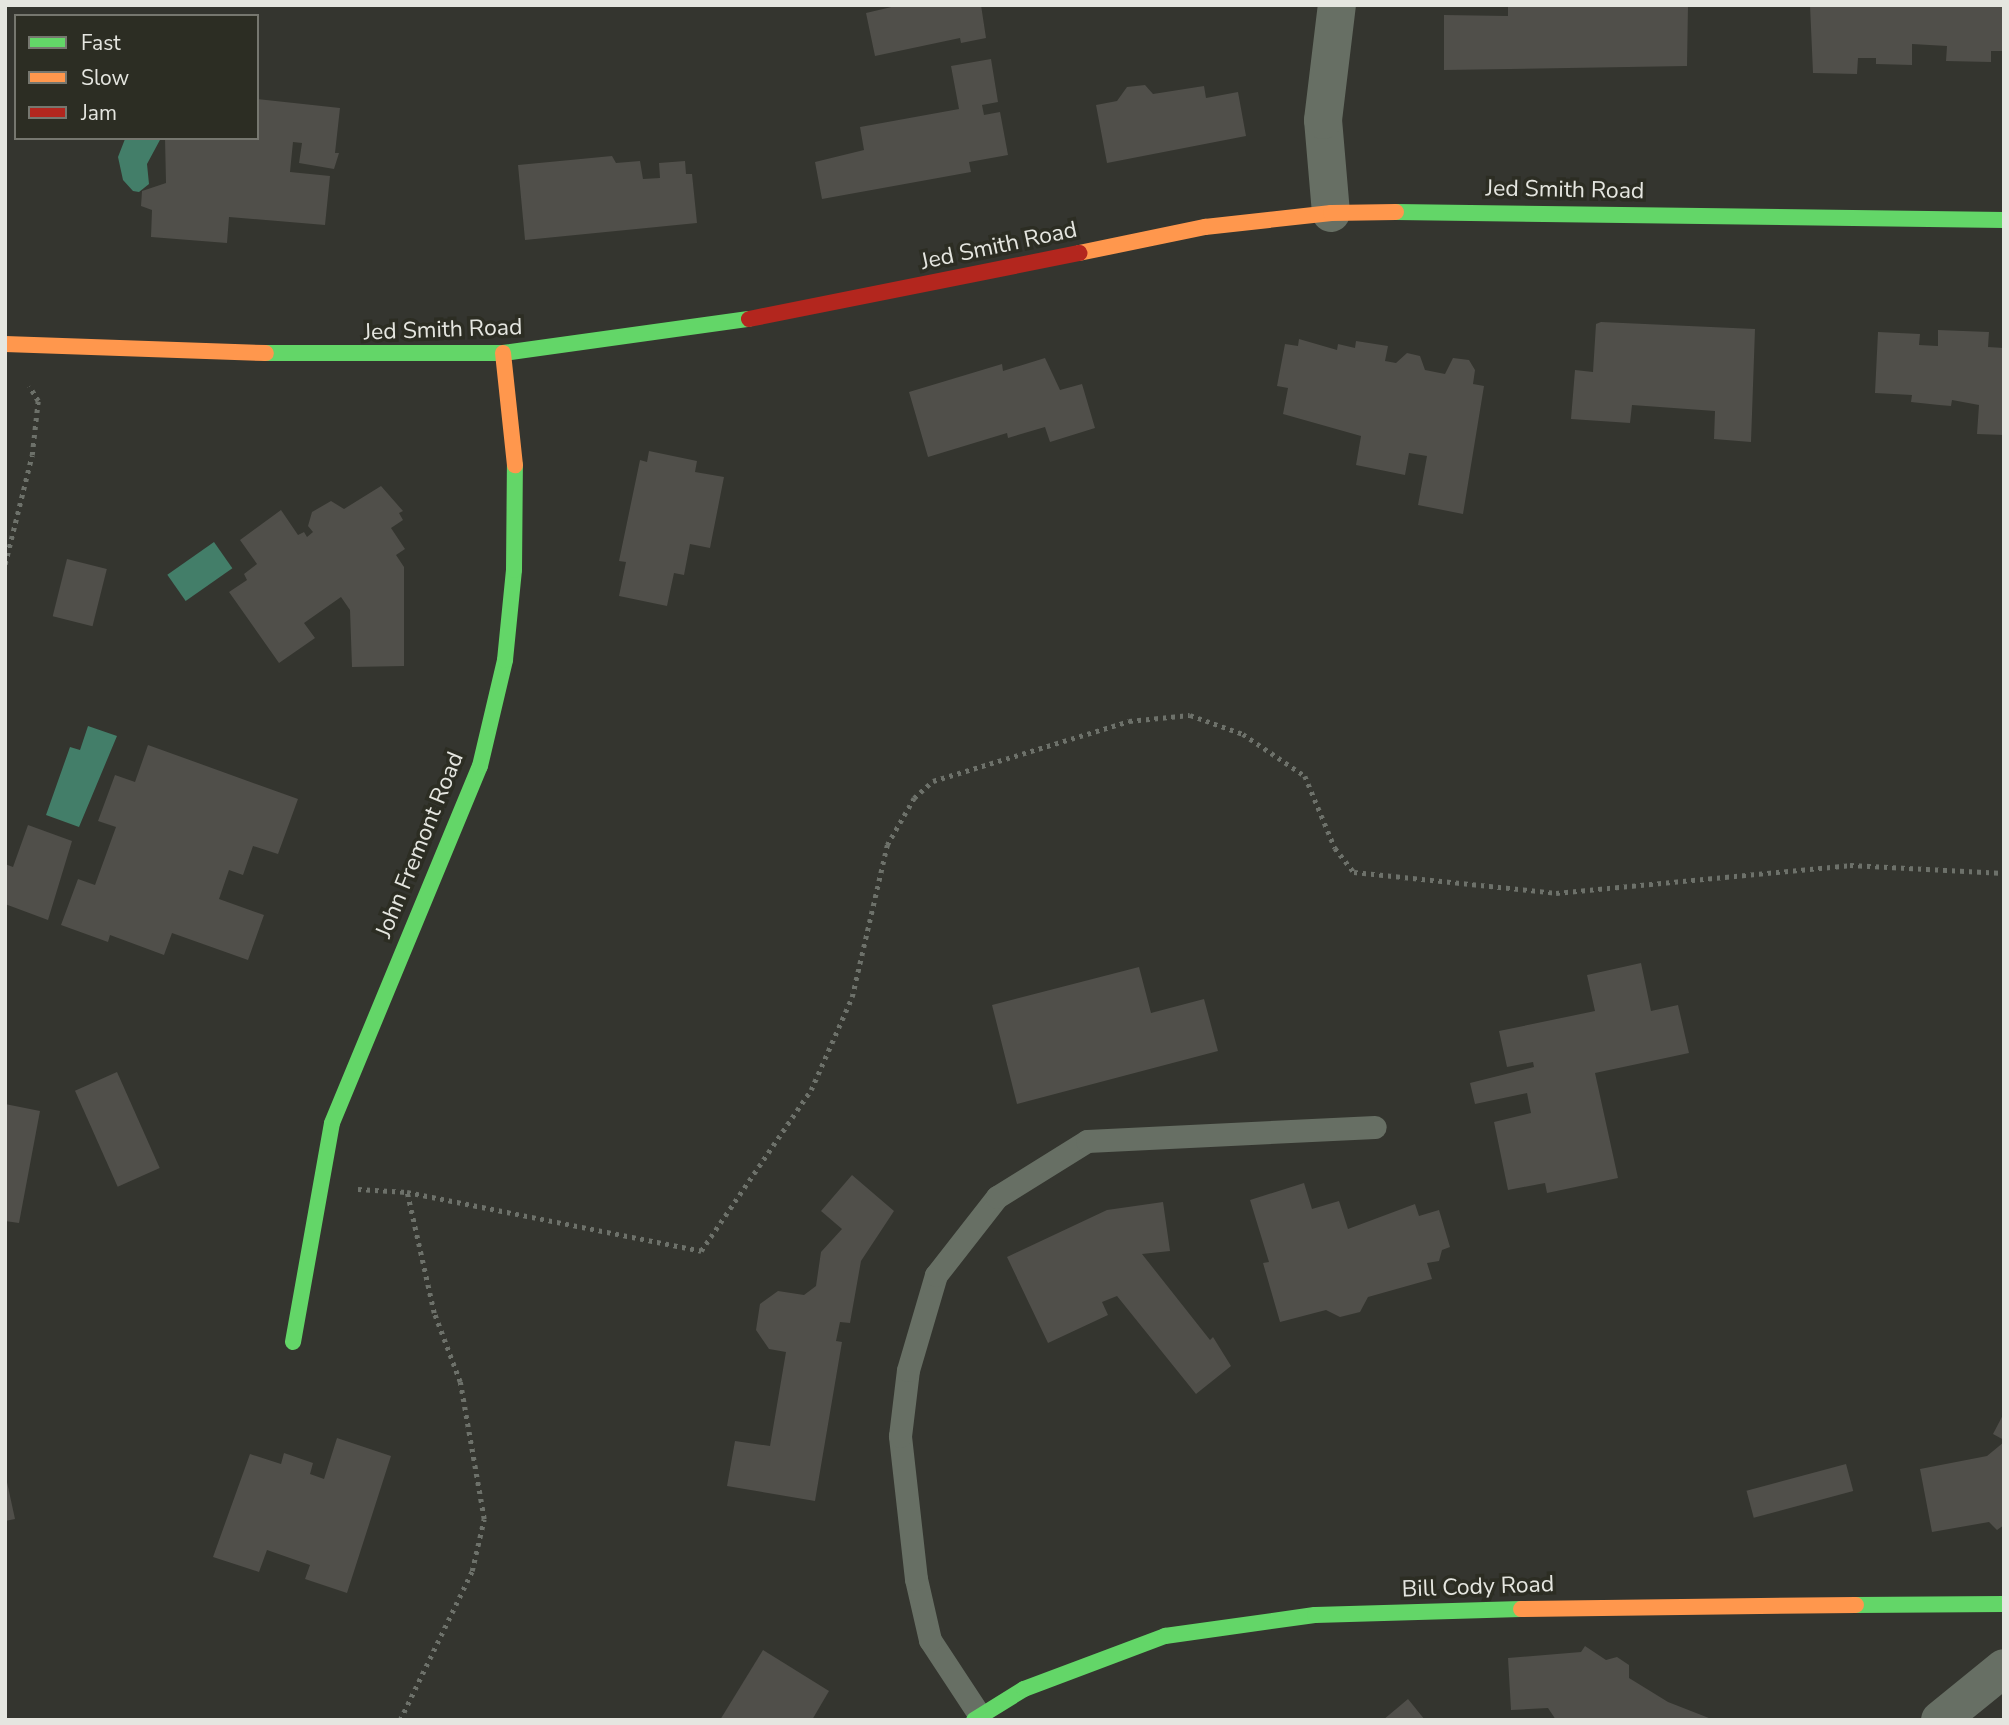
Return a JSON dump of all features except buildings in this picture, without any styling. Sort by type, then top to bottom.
[{"type":"street","points":[[1331,213],[1323,120],[1337,5]]},
{"type":"street","name":"Jed Smith Road","points":[[5,344],[364,356],[503,353],[591,344],[801,311],[1205,227],[1331,213],[1518,211],[2004,220]]},
{"type":"street","name":"John Fremont Road","points":[[293,1342],[317,1186],[336,1110],[480,766],[505,660],[514,570],[517,479],[503,353]]},
{"type":"street","name":"Bill Cody Road","points":[[977,1718],[1024,1689],[1165,1636],[1315,1615],[1573,1607],[2004,1604]]},
{"type":"street","points":[[1940,1720],[2004,1668]]},
{"type":"lane","points":[[977,1718],[930,1640],[916,1579],[900,1436],[908,1370],[936,1275],[998,1197],[1087,1141],[1376,1128]]},
{"type":"path","points":[[5,564],[32,455],[38,401],[23,383]]},
{"type":"path","points":[[317,1186],[407,1192],[701,1251],[811,1090],[852,998],[887,845],[914,798],[933,781],[1129,721],[1190,715],[1254,741],[1305,776],[1335,848],[1354,872],[1556,893],[1850,865],[2004,873]]},
{"type":"path","points":[[400,1720],[472,1571],[484,1519],[460,1382],[434,1313],[407,1192]]},
{"type":"shaded area","points":[[125,140],[160,140],[147,164],[149,184],[139,192],[133,191],[123,180],[118,157]]},
{"type":"shaded area","points":[[214,542],[232,568],[186,601],[167,575]]},
{"type":"shaded area","points":[[88,726],[117,736],[79,827],[46,815],[70,747],[80,750]]},
{"type":"traffic: fast","points":[[1396,212],[2004,220]]},
{"type":"traffic: fast","points":[[266,353],[503,353],[749,319]]},
{"type":"traffic: fast","points":[[293,1342],[332,1123],[480,766],[505,660],[514,570],[515,465]]},
{"type":"traffic: fast","points":[[1856,1605],[2004,1604]]},
{"type":"traffic: fast","points":[[974,1720],[1024,1689],[1165,1636],[1315,1615],[1521,1609]]},
{"type":"traffic: slow","points":[[1079,253],[1205,227],[1331,213],[1396,212]]},
{"type":"traffic: slow","points":[[5,344],[266,353]]},
{"type":"traffic: slow","points":[[503,353],[515,465]]},
{"type":"traffic: slow","points":[[1521,1609],[1856,1605]]},
{"type":"traffic: jam","points":[[749,319],[1079,253]]}]
